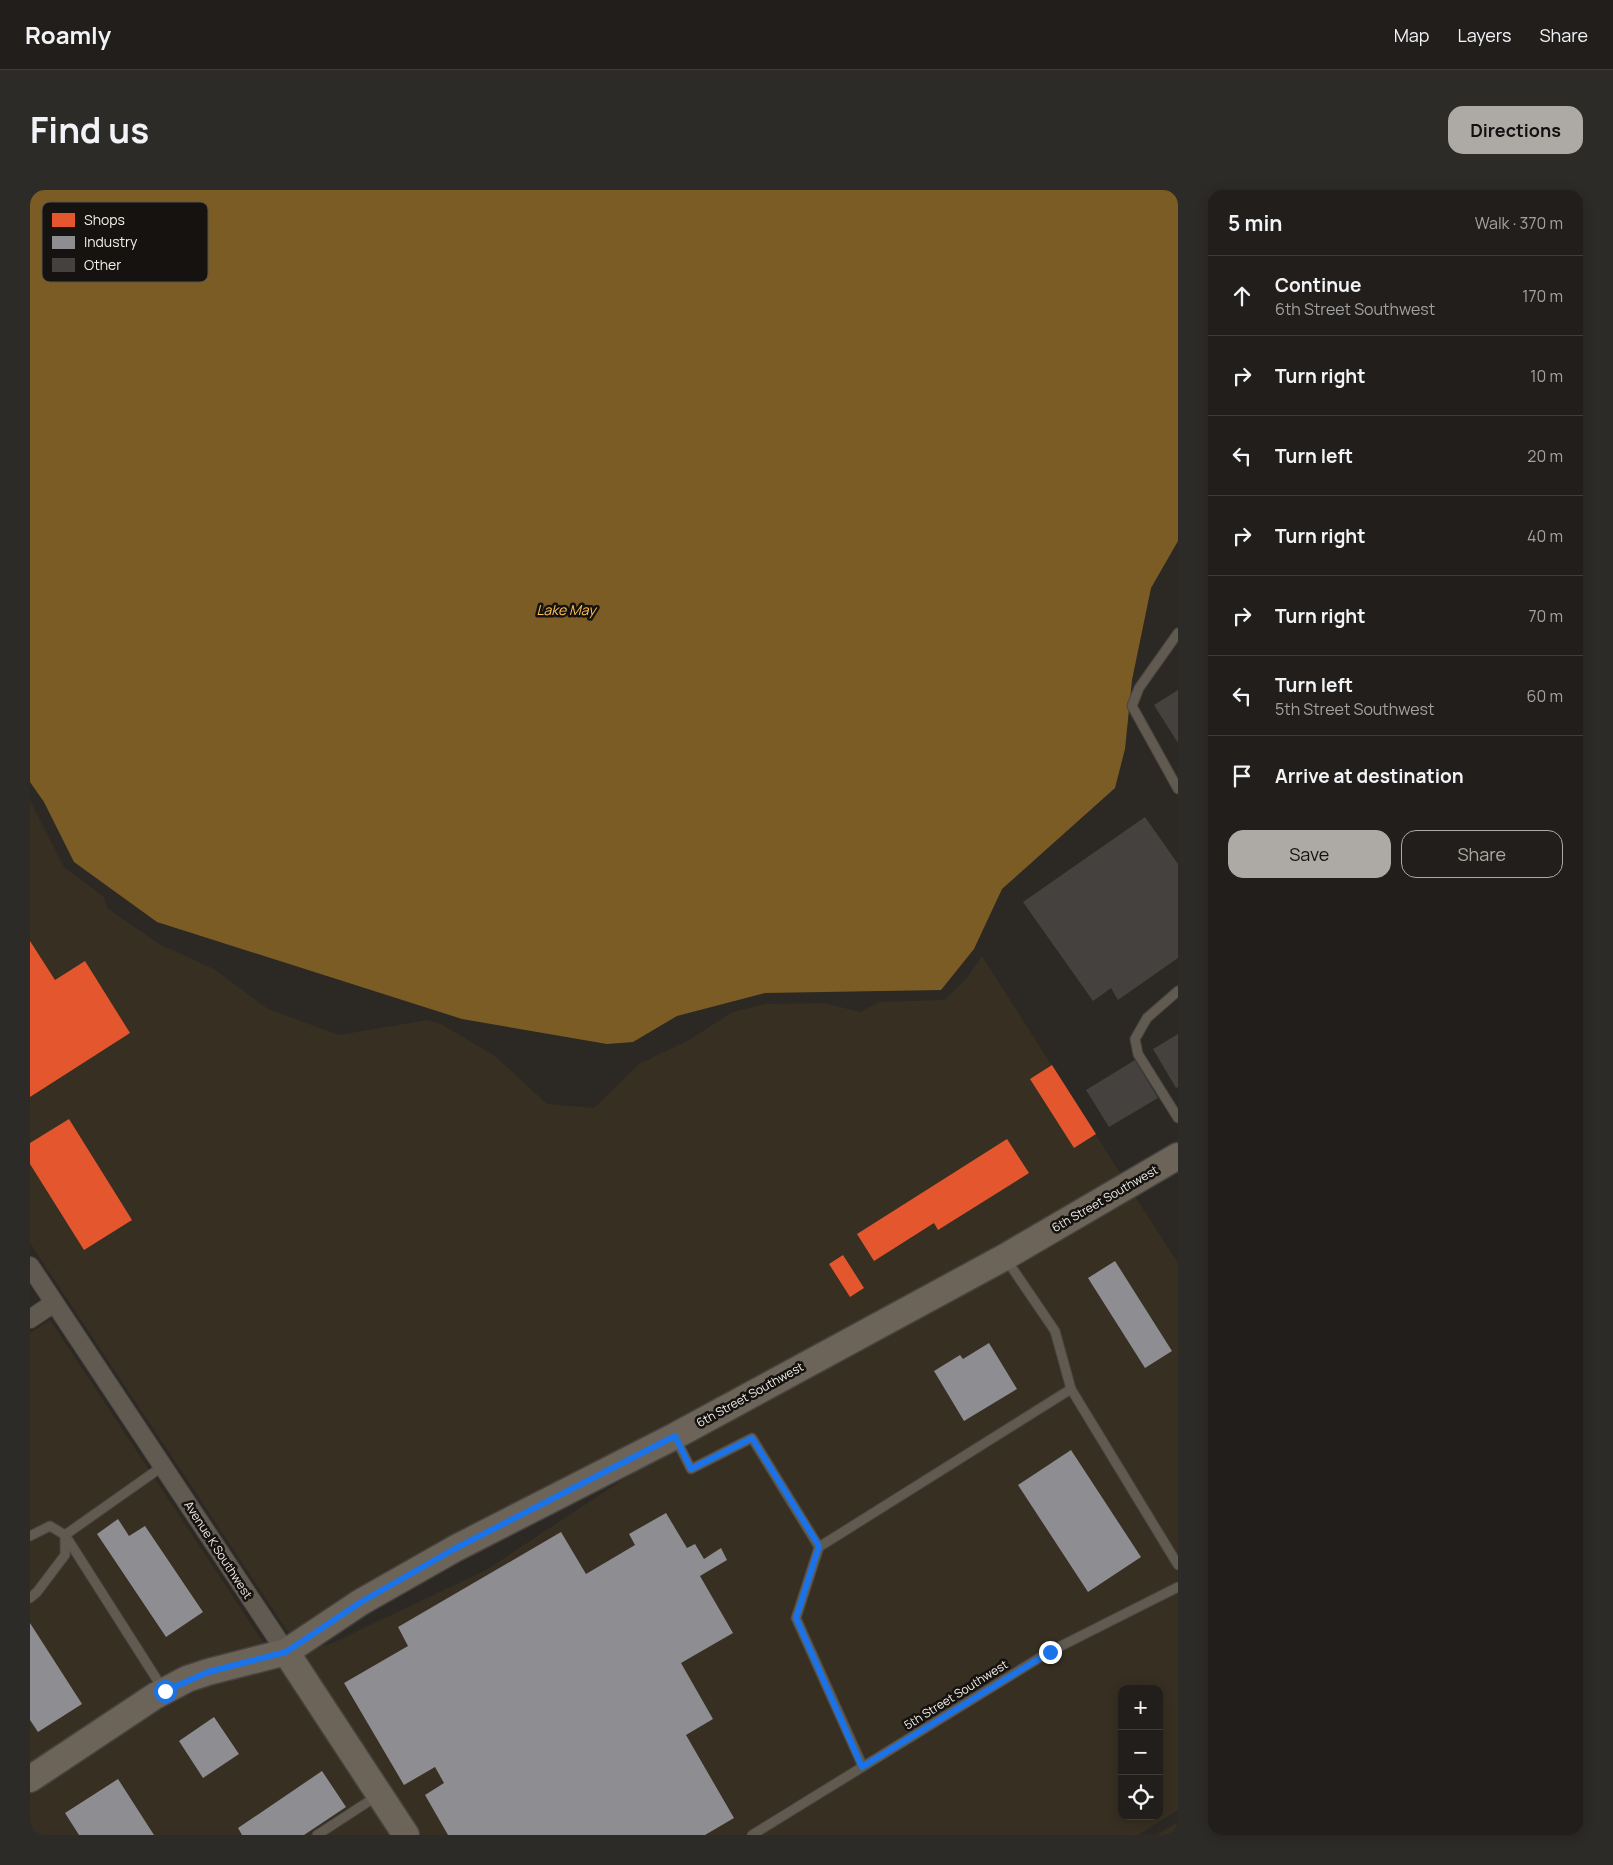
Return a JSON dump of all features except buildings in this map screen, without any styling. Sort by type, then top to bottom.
[{"type":"street","name":"6th Street Southwest","points":[[30,1779],[165,1691],[208,1672],[286,1652],[361,1602],[456,1548],[675,1436],[1005,1257],[1178,1156]]},
{"type":"street","name":"Avenue K Southwest","points":[[30,1266],[406,1835]]},
{"type":"street","points":[[30,1319],[54,1303]]},
{"type":"lane","points":[[1178,632],[1139,688],[1132,706],[1178,788]]},
{"type":"lane","points":[[1178,991],[1147,1018],[1135,1039],[1138,1054],[1178,1118]]},
{"type":"lane","points":[[1005,1257],[1055,1331],[1071,1389],[1178,1565]]},
{"type":"lane","points":[[862,1767],[796,1618],[819,1546],[1071,1389]]},
{"type":"lane","points":[[675,1436],[691,1469],[752,1438],[819,1546]]},
{"type":"lane","points":[[65,1535],[163,1466]]},
{"type":"lane","points":[[30,1536],[50,1526],[65,1535],[165,1691]]},
{"type":"lane","points":[[30,1598],[37,1592],[65,1555],[65,1535]]},
{"type":"lane","name":"5th Street Southwest","points":[[752,1835],[1050,1652],[1178,1587]]},
{"type":"lane","points":[[317,1835],[379,1795]]},
{"type":"shaded area","points":[[30,801],[64,867],[104,897],[107,908],[159,944],[214,969],[268,1009],[339,1035],[427,1020],[441,1024],[495,1056],[547,1104],[594,1108],[639,1064],[691,1039],[732,1012],[765,1004],[824,1003],[860,1012],[879,1002],[944,1000],[966,979],[982,956],[1122,1176],[999,1246],[290,1635],[30,1243]]},
{"type":"shaded area","points":[[1134,1195],[1178,1263],[1178,1810],[1163,1819],[1163,1685],[1118,1685],[1118,1820],[1162,1820],[1138,1835],[422,1835],[303,1655],[316,1646],[328,1645],[486,1570],[645,1465]]},
{"type":"shaded area","points":[[50,1320],[265,1645],[30,1765],[30,1333]]},
{"type":"shaded area","points":[[279,1666],[390,1835],[30,1835],[30,1793],[161,1706],[191,1691]]},
{"type":"shaded area","points":[[1178,1822],[1178,1835],[1157,1835]]},
{"type":"water","name":"Lake May","points":[[30,190],[1178,190],[1178,541],[1151,588],[1132,680],[1125,749],[1115,788],[1002,889],[974,949],[941,990],[765,993],[677,1016],[633,1042],[607,1044],[462,1019],[157,922],[74,862],[44,802],[30,782]]},
{"type":"route","points":[[165,1691],[208,1672],[286,1652],[361,1602],[456,1548],[675,1436],[691,1469],[752,1438],[819,1546],[796,1618],[862,1767],[1050,1652]]}]
